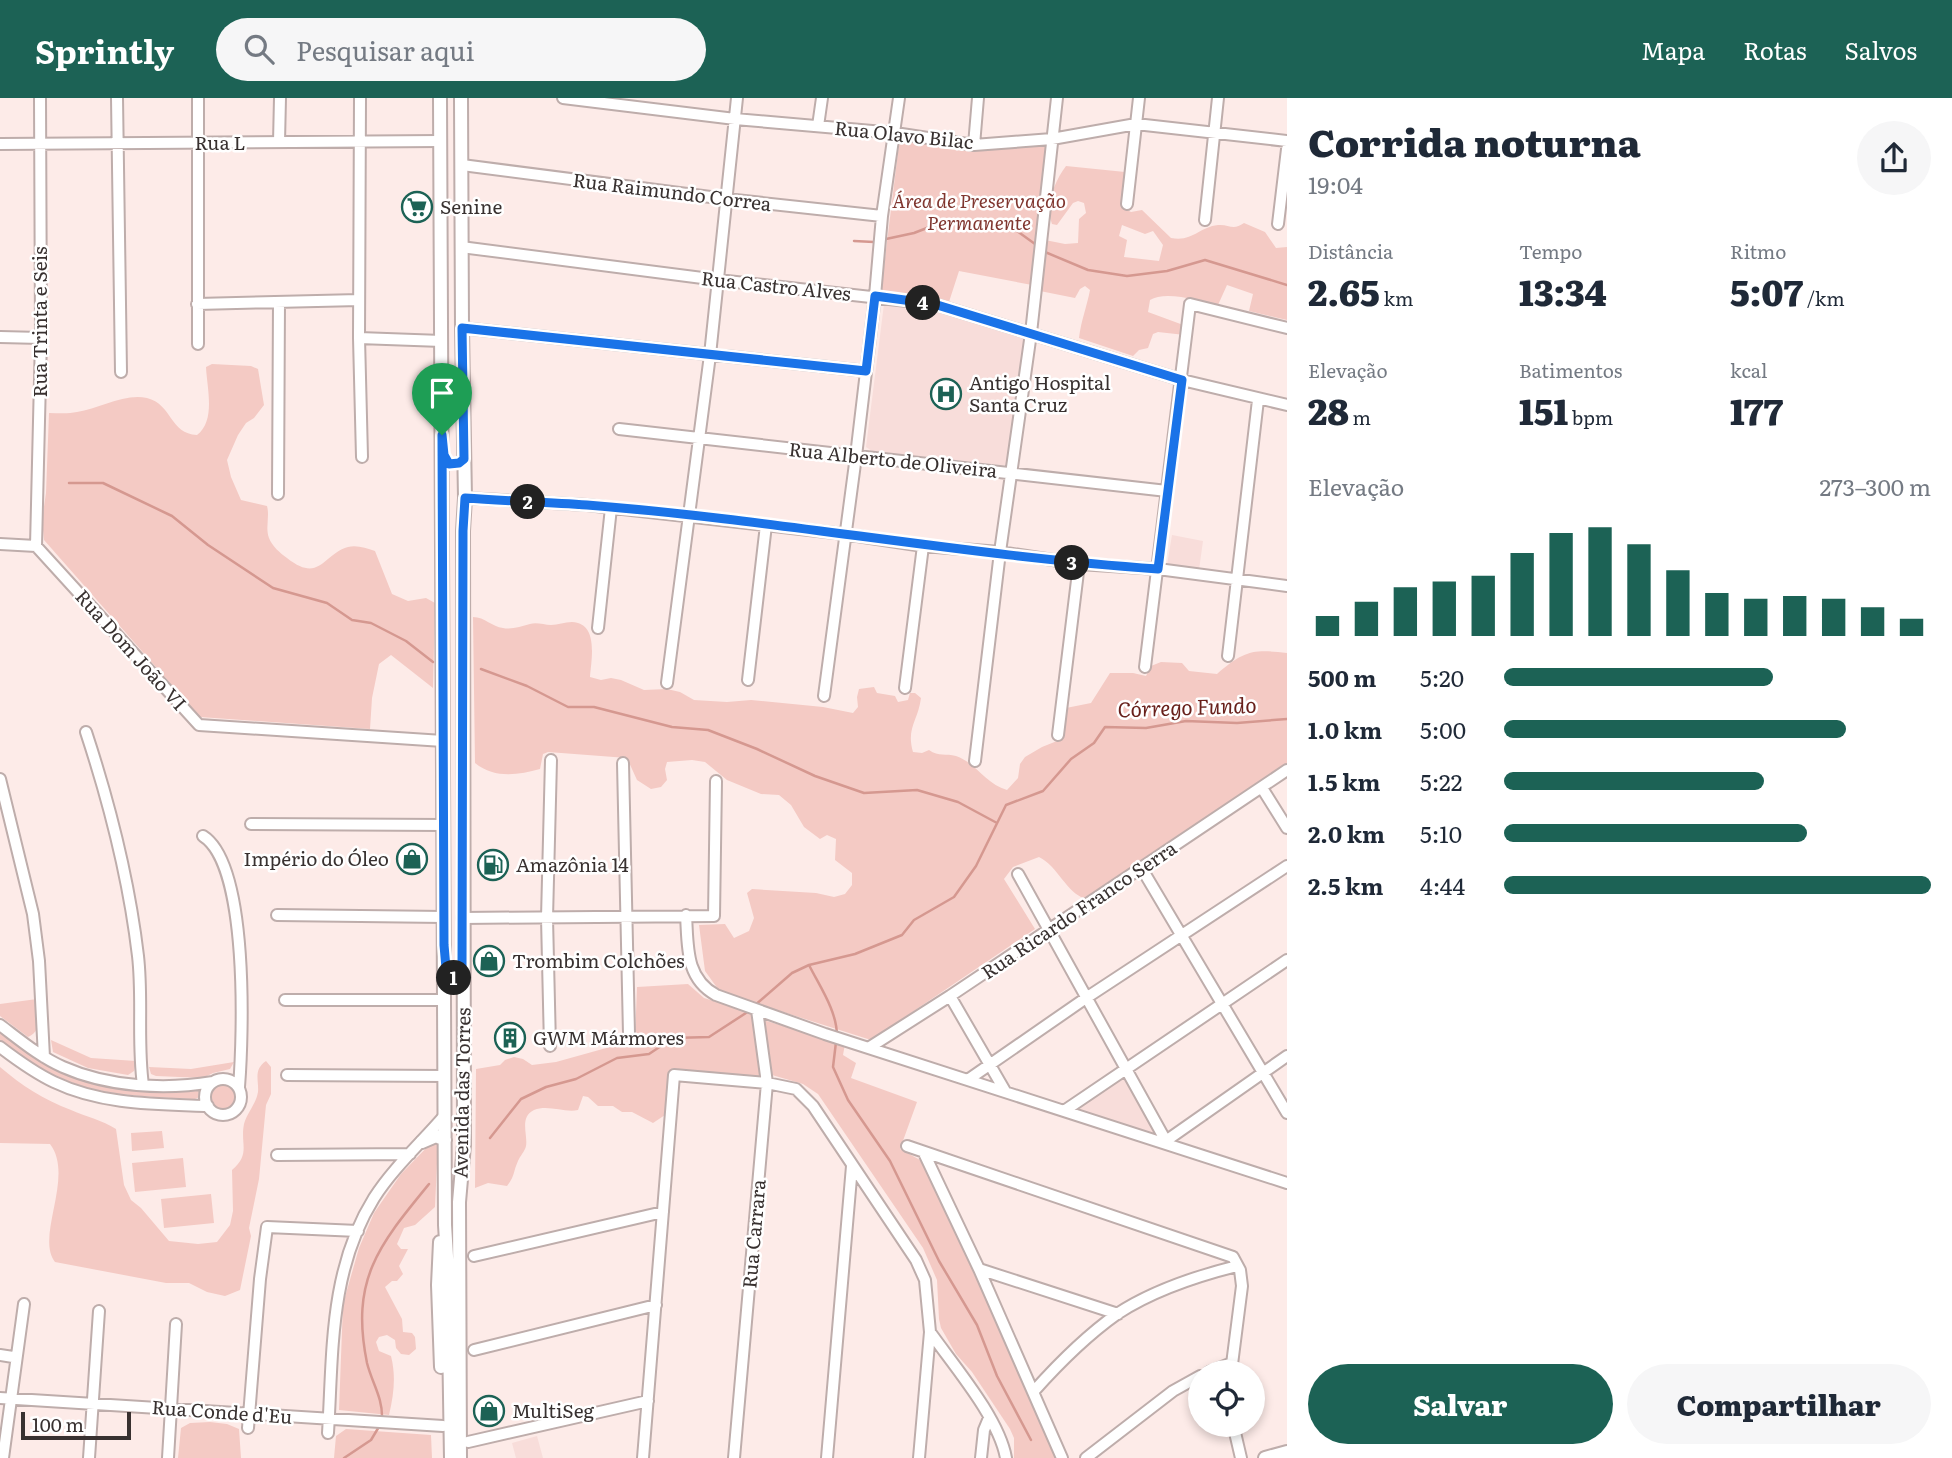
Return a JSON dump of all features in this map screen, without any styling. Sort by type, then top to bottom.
[{"type":"main road","name":"Avenida das Torres","points":[[440,98],[445,1225],[454,1272],[460,1458]]},
{"type":"main road","name":"Avenida das Torres","points":[[451,1458],[454,1272],[464,1145],[462,918],[465,498],[461,98]]},
{"type":"main road","points":[[442,435],[444,455],[449,464],[459,463],[464,459]]},
{"type":"main road","points":[[442,503],[445,497],[450,495],[456,494],[465,498]]},
{"type":"main road","points":[[444,945],[449,976],[458,977],[462,969]]},
{"type":"main road","points":[[422,1142],[436,1136],[445,1140]]},
{"type":"main road","points":[[464,1145],[469,1458]]},
{"type":"main road","points":[[444,1458],[438,1260],[440,1238],[445,1225]]},
{"type":"main road","points":[[1265,1458],[1285,1453]]},
{"type":"street","name":"Rua Trinta e Seis","points":[[36,546],[41,338],[40,98]]},
{"type":"street","points":[[117,98],[121,372]]},
{"type":"street","points":[[198,98],[198,344]]},
{"type":"street","points":[[279,142],[280,98]]},
{"type":"street","points":[[360,98],[359,338],[362,457]]},
{"type":"street","name":"Rua Olavo Bilac","points":[[563,98],[734,119],[895,133],[974,145],[1052,139],[1136,124],[1287,141]]},
{"type":"street","points":[[661,110],[662,98]]},
{"type":"street","points":[[667,682],[710,355],[737,98]]},
{"type":"street","points":[[818,126],[822,98]]},
{"type":"street","points":[[824,696],[856,456],[882,216],[899,98]]},
{"type":"street","points":[[974,145],[978,98]]},
{"type":"street","points":[[975,761],[1000,552],[1031,333],[1057,98]]},
{"type":"street","points":[[1126,204],[1139,98]]},
{"type":"street","points":[[1205,220],[1218,98]]},
{"type":"street","name":"Rua L","points":[[0,144],[441,141]]},
{"type":"street","points":[[1278,223],[1287,149]]},
{"type":"street","name":"Rua Raimundo Correa","points":[[462,165],[726,200],[882,216]]},
{"type":"street","name":"Rua Castro Alves","points":[[461,247],[934,304],[1182,380],[1287,405]]},
{"type":"street","points":[[197,304],[359,300]]},
{"type":"street","points":[[278,494],[279,302]]},
{"type":"street","points":[[1145,667],[1191,304],[1287,328]]},
{"type":"street","points":[[462,328],[866,371]]},
{"type":"street","points":[[0,337],[41,338]]},
{"type":"street","points":[[359,338],[442,341]]},
{"type":"street","points":[[1228,656],[1258,400]]},
{"type":"street","name":"Rua Alberto de Oliveira","points":[[619,429],[1167,491]]},
{"type":"street","points":[[465,498],[689,516],[923,546],[1000,552],[1079,564],[1158,569],[1287,586]]},
{"type":"street","points":[[598,628],[611,508]]},
{"type":"street","points":[[748,680],[766,525]]},
{"type":"street","points":[[0,544],[36,546]]},
{"type":"street","name":"Rua Dom João VI","points":[[36,546],[199,725],[443,741]]},
{"type":"street","points":[[905,688],[923,546]]},
{"type":"street","points":[[1058,735],[1079,564]]},
{"type":"street","points":[[86,732],[107,796],[138,956],[142,1007],[137,1084]]},
{"type":"street","points":[[550,1046],[547,918],[551,760]]},
{"type":"street","points":[[623,763],[629,1034]]},
{"type":"street","name":"Rua Ricardo Franco Serra","points":[[870,1047],[1142,869],[1287,770]]},
{"type":"street","points":[[0,779],[33,914],[39,961],[44,1057]]},
{"type":"street","points":[[462,918],[714,916],[716,781]]},
{"type":"street","points":[[1262,788],[1287,828]]},
{"type":"street","points":[[251,824],[444,825]]},
{"type":"street","points":[[0,1047],[37,1073],[75,1090],[108,1099],[139,1103],[208,1107],[219,1115],[234,1112],[241,1103],[239,954],[230,885],[217,849],[203,836]]},
{"type":"street","points":[[969,1079],[1086,998],[1287,866]]},
{"type":"street","points":[[1142,869],[1287,1113]]},
{"type":"street","points":[[1018,874],[1167,1143]]},
{"type":"street","points":[[277,915],[444,917]]},
{"type":"street","points":[[686,915],[692,972],[707,991],[825,1034],[1287,1183]]},
{"type":"street","points":[[1064,1111],[1287,960]]},
{"type":"street","points":[[950,996],[1005,1091]]},
{"type":"street","points":[[285,1000],[444,1000]]},
{"type":"street","name":"Rua Carrara","points":[[734,1458],[767,1083],[756,1009]]},
{"type":"street","points":[[0,1026],[44,1057],[64,1068],[90,1077],[137,1084],[191,1086],[225,1079],[231,1080],[239,1087]]},
{"type":"street","points":[[28,1046],[35,1042],[43,1031]]},
{"type":"street","points":[[225,1079],[242,1053]]},
{"type":"street","points":[[1167,1143],[1170,1138],[1287,1056]]},
{"type":"street","points":[[287,1075],[445,1076]]},
{"type":"street","points":[[643,1458],[674,1075],[767,1083],[796,1089],[813,1106],[916,1260],[925,1280],[930,1332],[919,1458]]},
{"type":"street","points":[[208,1107],[205,1094],[213,1082]]},
{"type":"street","points":[[327,1433],[335,1301],[358,1231],[374,1198],[445,1115]]},
{"type":"street","points":[[907,1146],[1229,1256],[1235,1260],[1242,1275],[1233,1360]]},
{"type":"street","points":[[924,1153],[979,1269],[1062,1458]]},
{"type":"street","points":[[277,1155],[411,1154]]},
{"type":"street","points":[[827,1458],[852,1166]]},
{"type":"street","points":[[474,1256],[663,1212]]},
{"type":"street","points":[[248,1428],[267,1227],[358,1231]]},
{"type":"street","points":[[1034,1391],[1078,1346],[1118,1314],[1167,1289],[1237,1266]]},
{"type":"street","points":[[979,1269],[1118,1314]]},
{"type":"street","points":[[3,1458],[5,1398],[24,1304]]},
{"type":"street","points":[[474,1350],[656,1305]]},
{"type":"street","points":[[89,1458],[99,1311]]},
{"type":"street","points":[[167,1458],[176,1324]]},
{"type":"street","points":[[930,1332],[1003,1441],[1006,1458]]},
{"type":"street","points":[[0,1355],[13,1357]]},
{"type":"street","points":[[1086,1458],[1173,1391],[1188,1383]]},
{"type":"street","name":"Rua Conde d'Eu","points":[[5,1398],[443,1426]]},
{"type":"street","points":[[468,1442],[648,1401]]},
{"type":"street","points":[[981,1458],[984,1430],[989,1418]]},
{"type":"street","points":[[1236,1437],[1241,1458]]},
{"type":"shaded area","name":"Antigo Hospital Santa Cruz","points":[[884,304],[933,308],[1026,337],[1010,466],[872,451],[866,447]]},
{"type":"shaded area","points":[[1172,535],[1203,541],[1199,570],[1167,565]]},
{"type":"shaded area","points":[[1125,1074],[1161,1139],[1075,1110]]},
{"type":"shaded area","points":[[537,1436],[543,1458],[516,1458],[512,1443]]},
{"type":"green space","name":"Área de Preservação Permanente","points":[[905,139],[969,151],[1047,144],[1032,285],[959,271],[948,305],[883,294],[881,291],[899,144]]},
{"type":"green space","points":[[1066,166],[1125,172],[1123,208],[1131,212],[1142,210],[1171,238],[1185,238],[1211,226],[1234,227],[1244,223],[1265,232],[1276,248],[1287,247],[1287,320],[1249,311],[1253,294],[1227,285],[1218,305],[1174,296],[1150,300],[1148,312],[1186,326],[1185,335],[1158,332],[1153,334],[1148,348],[1139,350],[1133,356],[1079,338],[1090,290],[1085,286],[1075,298],[1040,291],[1045,240],[1065,244],[1078,243],[1079,219],[1086,213],[1084,203],[1078,201],[1073,203],[1057,225],[1052,224],[1050,202]],"holes":[[[1122,225],[1145,234],[1153,231],[1163,245],[1159,261],[1124,257],[1127,240],[1119,236]]]},
{"type":"green space","points":[[212,364],[251,366],[258,369],[264,405],[254,418],[246,423],[227,460],[241,500],[267,506],[268,534],[276,549],[298,565],[307,568],[320,565],[348,547],[375,551],[392,594],[408,601],[426,598],[435,603],[433,688],[391,655],[379,664],[372,698],[370,729],[200,717],[44,540],[42,520],[46,493],[49,413],[74,413],[129,398],[147,398],[162,406],[181,430],[197,435],[207,421],[209,394],[206,367]]},
{"type":"green space","points":[[473,617],[506,628],[533,623],[578,623],[584,626],[591,639],[590,677],[621,680],[644,690],[667,689],[680,692],[694,700],[751,700],[823,707],[853,713],[858,707],[859,689],[874,687],[877,693],[895,696],[898,702],[908,700],[910,693],[915,693],[921,698],[912,730],[913,752],[922,753],[929,750],[956,756],[1007,790],[1018,778],[1020,764],[1025,757],[1057,741],[1066,708],[1091,703],[1110,673],[1146,676],[1151,666],[1161,662],[1182,663],[1189,671],[1217,674],[1234,660],[1249,653],[1287,653],[1287,763],[1086,899],[1073,891],[1046,861],[1039,857],[1013,867],[1004,879],[1035,929],[871,1040],[739,998],[718,989],[705,971],[699,925],[725,924],[734,938],[749,931],[754,918],[747,893],[752,889],[816,893],[834,897],[845,894],[852,885],[852,873],[835,860],[836,839],[827,835],[820,839],[804,827],[791,805],[779,795],[761,794],[727,780],[705,762],[667,762],[667,780],[661,787],[651,789],[637,780],[627,758],[548,752],[543,754],[540,769],[532,771],[499,774],[483,768],[475,763]]},
{"type":"green space","points":[[688,984],[704,998],[753,1013],[762,1079],[670,1070],[665,1115],[653,1123],[613,1106],[598,1106],[583,1096],[578,1110],[539,1108],[527,1117],[525,1148],[507,1186],[488,1183],[475,1188],[476,1069],[500,1065],[514,1057],[532,1065],[556,1062],[635,1040],[637,987]]},
{"type":"green space","points":[[37,999],[38,1026],[28,1037],[0,1016],[0,1004]]},
{"type":"green space","points":[[763,1020],[845,1044],[843,1055],[856,1063],[851,1078],[917,1102],[900,1149],[922,1161],[1059,1458],[1014,1458],[1014,1438],[1010,1429],[972,1372],[956,1354],[941,1328],[937,1280],[923,1248],[818,1094],[803,1084],[772,1075]]},
{"type":"green space","points":[[0,1029],[37,1057],[134,1087],[197,1090],[201,1091],[202,1096],[195,1099],[138,1096],[92,1089],[70,1082],[48,1072],[0,1040]]},
{"type":"green space","points":[[51,1040],[91,1058],[136,1061],[134,1071],[128,1075],[88,1068],[53,1052]]},
{"type":"green space","points":[[266,1061],[271,1067],[271,1094],[266,1105],[259,1179],[249,1228],[251,1236],[240,1290],[225,1296],[207,1292],[189,1283],[166,1283],[55,1262],[50,1251],[49,1237],[59,1173],[57,1157],[50,1144],[0,1143],[0,1067],[42,1097],[116,1129],[124,1185],[131,1200],[169,1241],[198,1244],[217,1242],[230,1225],[233,1211],[232,1170],[243,1154],[244,1124],[257,1096],[259,1068]]},
{"type":"green space","points":[[234,1062],[230,1069],[203,1078],[156,1076],[151,1074],[149,1067],[191,1069]]},
{"type":"green space","points":[[223,1082],[233,1086],[237,1096],[233,1106],[223,1110],[213,1106],[209,1096],[213,1086]]},
{"type":"green space","points":[[162,1131],[164,1148],[132,1151],[131,1133]]},
{"type":"green space","points":[[434,1140],[438,1141],[435,1207],[415,1225],[404,1228],[397,1244],[401,1249],[408,1249],[399,1266],[403,1274],[397,1281],[392,1281],[385,1287],[402,1319],[403,1332],[412,1333],[415,1337],[416,1349],[409,1355],[401,1354],[396,1348],[395,1340],[387,1335],[379,1337],[376,1342],[379,1351],[391,1356],[393,1363],[394,1385],[389,1415],[339,1410],[343,1304],[359,1248],[374,1213],[401,1174]]},
{"type":"green space","points":[[183,1158],[186,1187],[135,1192],[132,1163]]},
{"type":"green space","points":[[211,1194],[214,1223],[164,1228],[161,1199]]},
{"type":"green space","points":[[210,1422],[239,1429],[241,1458],[178,1458],[181,1428],[190,1423]]},
{"type":"green space","points":[[346,1429],[431,1435],[432,1458],[334,1458],[336,1436]]},
{"type":"waterway","points":[[886,239],[914,233],[945,221],[980,221],[1017,231],[1035,244]]},
{"type":"waterway","points":[[854,241],[874,242]]},
{"type":"waterway","points":[[1045,252],[1088,270],[1127,276],[1167,271],[1205,260],[1287,285]]},
{"type":"waterway","points":[[69,483],[103,483],[172,516],[208,545],[273,588],[327,603],[352,620],[371,623],[406,641],[433,662]]},
{"type":"waterway","points":[[481,669],[527,686],[568,707],[594,707],[672,727],[708,730],[815,776],[864,793],[917,790],[958,802],[997,823]]},
{"type":"waterway","name":"Córrego Fundo","points":[[754,1006],[792,973],[809,965],[855,954],[902,935],[914,920],[954,897],[976,866],[1006,805],[1043,791],[1071,759],[1094,743],[1105,727],[1146,728],[1186,721],[1237,723],[1287,719]]},
{"type":"waterway","points":[[809,965],[831,1008],[837,1036]]},
{"type":"waterway","name":"Córrego Fundo","points":[[490,1138],[521,1099],[546,1087],[576,1079],[617,1058],[649,1054],[673,1038],[709,1037],[749,1011]]},
{"type":"waterway","points":[[836,1042],[833,1067],[848,1100],[890,1161],[939,1261],[977,1325],[997,1376],[1031,1440]]},
{"type":"waterway","name":"Córrego Fundo","points":[[382,1419],[379,1397],[367,1363],[363,1334],[362,1308],[366,1286],[383,1245],[429,1184]]},
{"type":"waterway","name":"Córrego Fundo","points":[[344,1458],[371,1440],[380,1425]]},
{"type":"place","name":"Senine","points":[[417,207]]},
{"type":"place","name":"Antigo Hospital Santa Cruz","points":[[946,394]]},
{"type":"place","name":"Império do Óleo","points":[[412,859]]},
{"type":"place","name":"Amazônia 14","points":[[493,865]]},
{"type":"place","name":"Trombim Colchões","points":[[489,961]]},
{"type":"place","name":"GWM Mármores","points":[[510,1038]]},
{"type":"place","name":"MultiSeg","points":[[489,1411]]},
{"type":"route","points":[[875,296],[934,304],[1182,380],[1158,569],[1079,564],[1000,552],[923,546],[844,534],[587,505],[465,498],[462,969],[460,975],[455,978],[447,973],[444,945],[442,435],[445,459],[449,464],[459,463],[464,459],[462,328],[866,371],[875,296]]}]
